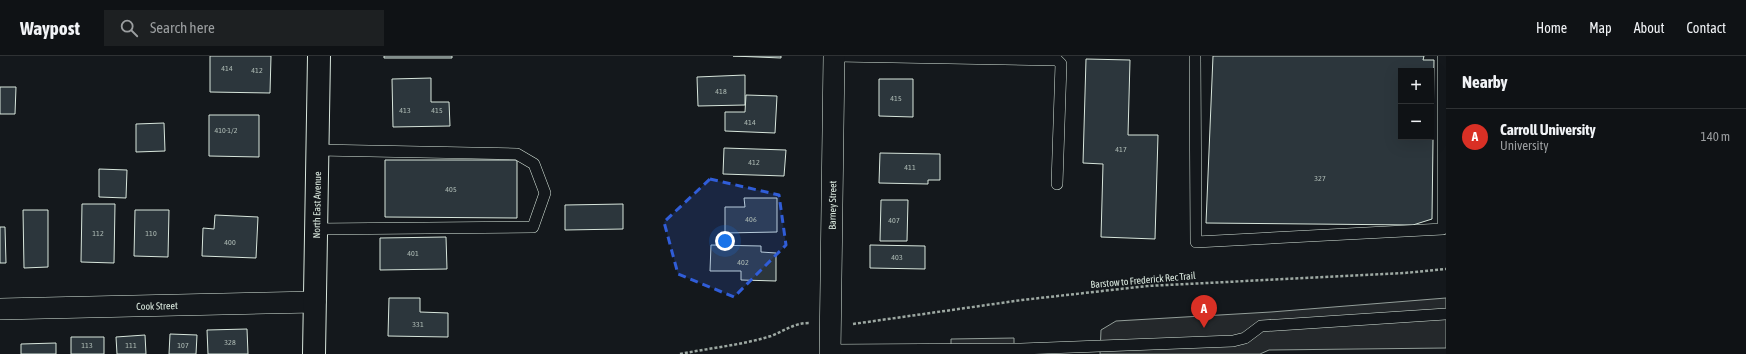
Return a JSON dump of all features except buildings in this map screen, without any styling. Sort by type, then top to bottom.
[{"type":"main road","name":"North East Avenue","points":[[314,354],[319,56]]},
{"type":"street","name":"Barney Street","points":[[830,352],[835,56]]},
{"type":"street","name":"Cook Street","points":[[0,309],[315,302]]},
{"type":"lane","points":[[835,56],[1056,60],[1061,64],[1057,184]]},
{"type":"lane","points":[[1195,56],[1196,242],[1443,229],[1443,56]]},
{"type":"lane","points":[[316,229],[533,227],[545,193],[534,164],[517,154],[318,150]]},
{"type":"lane","points":[[830,352],[1021,349],[1233,341],[1245,338],[1261,326],[1446,314]]},
{"type":"path","name":"Barstow to Frederick Rec Trail","points":[[851,324],[1022,300],[1146,286],[1404,273],[1446,269]]},
{"type":"path","points":[[680,354],[751,341],[772,335],[791,326],[802,323],[814,323]]},
{"type":"highlighted area","points":[[710,179],[779,195],[786,245],[734,297],[678,274],[664,222]]},
{"type":"shaded area","points":[[1446,298],[1446,348],[1269,350],[1260,354],[1100,354],[1101,330],[1116,321],[1271,312]]},
{"type":"shaded area","points":[[1014,338],[1014,354],[951,354],[951,339]]},
{"type":"place","name":"Carroll University","points":[[1204,328]]}]
